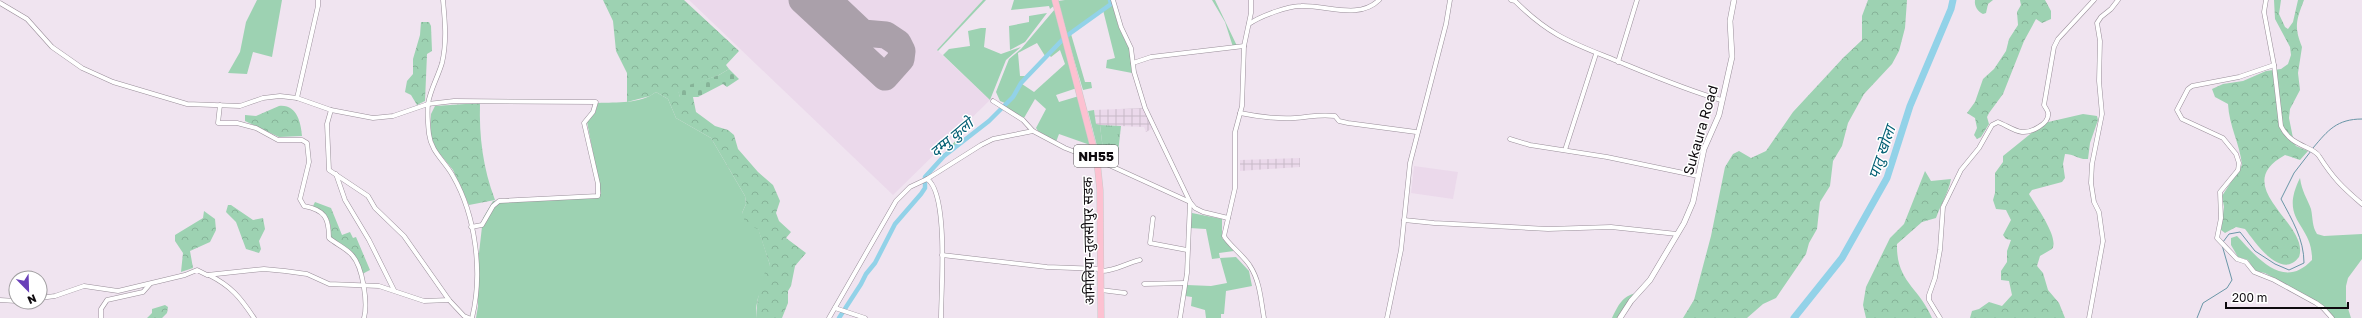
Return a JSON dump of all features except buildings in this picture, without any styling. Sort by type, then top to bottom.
[{"type":"main road","name":"अमिलिया-तुलसीपुर सडक","points":[[1055,0],[1097,161],[1101,270],[1101,318]]},
{"type":"street","points":[[297,98],[318,6],[318,0]]},
{"type":"street","points":[[331,110],[327,124],[329,170],[368,196],[375,208],[404,236],[449,300],[464,316],[471,318],[475,306],[476,273],[474,238],[466,207],[454,176],[431,145],[428,104],[445,47],[446,25],[442,0]]},
{"type":"street","points":[[1113,0],[1121,27],[1131,48],[1133,64],[1145,108],[1190,202],[1185,283],[1180,318]]},
{"type":"street","points":[[1251,0],[1244,46],[1243,92],[1235,132],[1235,188],[1225,238],[1239,251],[1255,275],[1264,318]]},
{"type":"street","points":[[1248,24],[1256,19],[1300,6],[1361,11],[1379,0]]},
{"type":"street","points":[[1387,318],[1401,250],[1410,163],[1416,132],[1440,46],[1450,0]]},
{"type":"street","points":[[1514,0],[1551,32],[1596,54],[1721,100]]},
{"type":"street","points":[[1618,62],[1637,0]]},
{"type":"street","name":"Sukaura Road","points":[[1620,318],[1631,301],[1650,280],[1677,234],[1693,202],[1704,149],[1718,115],[1732,57],[1730,28],[1734,0]]},
{"type":"street","points":[[1940,318],[1929,300],[1929,295],[1935,278],[1940,250],[1943,207],[1961,170],[1979,148],[1992,125],[1998,122],[2021,132],[2027,132],[2034,130],[2045,122],[2048,113],[2044,105],[2054,47],[2058,39],[2094,0]]},
{"type":"street","points":[[2089,318],[2103,241],[2099,212],[2094,202],[2091,183],[2092,164],[2102,114],[2099,81],[2100,34],[2097,23],[2101,17],[2112,9],[2118,0]]},
{"type":"street","points":[[2266,0],[2264,12],[2274,64],[2281,126],[2284,133],[2296,143],[2319,155],[2330,173],[2349,195],[2362,204]]},
{"type":"street","points":[[0,4],[27,19],[52,47],[66,58],[100,77],[137,90],[187,104],[240,106],[263,98],[280,96],[297,98],[331,110],[373,118],[394,116],[428,104],[498,100],[596,102],[593,112],[584,123],[598,184],[598,196],[498,201],[493,206],[482,225],[471,227]]},
{"type":"street","points":[[1133,64],[1151,58],[1244,46]]},
{"type":"street","points":[[1564,150],[1596,54]]},
{"type":"street","points":[[2274,64],[2239,77],[2192,86],[2188,89],[2177,110],[2182,119],[2223,138],[2236,154],[2239,163],[2238,170],[2220,192],[2221,218],[2217,238],[2237,259],[2246,262],[2254,272],[2274,280],[2324,308],[2332,318]]},
{"type":"street","points":[[993,101],[1023,120],[1033,131],[1065,148],[1190,202],[1199,210],[1228,218]]},
{"type":"street","points":[[220,105],[218,123],[242,124],[278,140],[302,140],[307,143],[309,162],[300,199],[304,206],[315,208],[329,222],[329,238],[352,255],[361,274],[367,308],[364,318]]},
{"type":"street","points":[[1240,113],[1280,118],[1306,117],[1313,114],[1326,115],[1335,116],[1339,121],[1348,123],[1416,132]]},
{"type":"street","points":[[829,318],[896,202],[910,187],[927,179],[993,139],[1033,131]]},
{"type":"street","points":[[1510,139],[1530,145],[1564,150],[1698,176]]},
{"type":"street","points":[[336,174],[345,200],[369,240],[394,290]]},
{"type":"street","points":[[927,179],[934,186],[941,209],[941,318]]},
{"type":"street","points":[[1153,218],[1150,243],[1187,250]]},
{"type":"street","points":[[1404,220],[1548,229],[1611,227],[1677,234]]},
{"type":"street","points":[[942,255],[1047,268],[1112,271],[1130,262],[1140,260]]},
{"type":"street","points":[[207,275],[264,269],[307,274],[329,284],[379,286],[424,301],[449,300]]},
{"type":"street","points":[[48,297],[84,286],[118,291],[197,270],[227,284],[242,300],[254,318]]},
{"type":"street","points":[[101,318],[101,309],[107,300],[143,292],[151,283]]},
{"type":"street","points":[[1144,284],[1185,283]]},
{"type":"street","points":[[1101,290],[1125,293]]},
{"type":"street","points":[[835,308],[865,318]]},
{"type":"shaded area","points":[[689,0],[983,0],[937,50],[990,100],[893,195]]},
{"type":"shaded area","points":[[1145,108],[1155,127],[1146,132],[1144,127],[1096,125],[1094,110]]},
{"type":"shaded area","points":[[1100,125],[1121,126],[1116,164],[1104,159]]},
{"type":"shaded area","points":[[1300,158],[1300,167],[1240,171],[1240,160]]},
{"type":"shaded area","points":[[1414,166],[1458,172],[1453,199],[1411,193]]},
{"type":"green space","points":[[257,0],[282,0],[272,57],[253,52],[247,74],[228,73],[240,52],[246,22]]},
{"type":"green space","points":[[603,0],[684,0],[739,51],[726,65],[729,69],[719,75],[678,90],[680,97],[693,97],[696,112],[715,126],[728,130],[734,135],[738,149],[758,172],[773,185],[780,201],[776,213],[779,221],[791,232],[786,238],[806,253],[795,266],[791,286],[788,291],[788,303],[782,318],[757,318],[759,293],[766,268],[770,265],[758,229],[746,225],[742,213],[746,204],[745,196],[711,138],[676,118],[668,99],[656,92],[650,96],[627,102],[627,73],[616,51],[613,21]]},
{"type":"green space","points":[[983,0],[986,0],[938,51],[937,50]]},
{"type":"green space","points":[[1014,0],[1054,0],[1055,5],[1050,9],[1049,6],[1011,10]]},
{"type":"green space","points":[[1109,0],[1110,4],[1067,34],[1058,1]]},
{"type":"green space","points":[[1111,0],[1119,28],[1130,50],[1132,73],[1106,68],[1107,60],[1115,58],[1103,10],[1111,5]]},
{"type":"green space","points":[[1212,0],[1215,0],[1237,46],[1233,47],[1225,22]]},
{"type":"green space","points":[[1868,0],[1907,0],[1905,28],[1899,51],[1892,64],[1864,94],[1848,123],[1842,146],[1833,161],[1830,186],[1820,202],[1817,229],[1809,243],[1806,254],[1776,298],[1763,304],[1747,318],[1683,318],[1694,300],[1711,236],[1725,167],[1733,154],[1739,151],[1751,158],[1766,151],[1793,112],[1843,58],[1862,40],[1862,16]]},
{"type":"green space","points":[[1975,0],[1993,0],[1988,4],[1986,13],[1983,14],[1977,8]]},
{"type":"green space","points":[[2020,0],[2045,0],[2051,11],[2051,19],[2042,23],[2036,19],[2024,41],[2003,94],[1987,117],[1989,124],[1981,137],[1977,139],[1974,135],[1977,128],[1975,118],[1967,113],[1975,102],[1983,79],[1994,69],[2006,51],[2009,39],[2018,25],[2017,12],[2021,5]]},
{"type":"green space","points":[[2274,0],[2281,0],[2279,14],[2285,27],[2288,29],[2293,22],[2298,0],[2304,0],[2297,24],[2302,47],[2298,73],[2300,90],[2290,109],[2289,118],[2294,143],[2296,146],[2308,151],[2300,160],[2285,155],[2269,167],[2264,180],[2267,193],[2294,232],[2299,244],[2299,257],[2292,263],[2284,265],[2269,257],[2245,229],[2236,227],[2225,233],[2221,230],[2224,207],[2222,196],[2242,165],[2230,120],[2228,104],[2215,97],[2212,89],[2223,84],[2243,81],[2266,71],[2281,69],[2288,64],[2291,55],[2290,47],[2275,19]]},
{"type":"green space","points":[[1055,9],[1063,37],[1045,56],[1037,43],[1018,53],[1020,76],[1026,76],[1009,100],[1005,103],[1000,101],[996,92],[1009,59],[1021,49]]},
{"type":"green space","points":[[1047,13],[1025,42],[1010,50],[1009,26],[1029,22],[1029,16]]},
{"type":"green space","points":[[421,22],[429,22],[431,26],[432,51],[427,54],[425,101],[417,105],[411,95],[405,92],[407,81],[413,74],[413,59],[420,35]]},
{"type":"green space","points":[[986,28],[984,47],[1001,54],[1021,47],[1006,60],[990,100],[943,55],[949,49],[970,46],[968,31]]},
{"type":"green space","points":[[1071,34],[1085,82],[1091,82],[1092,88],[1083,90],[1067,36]]},
{"type":"green space","points":[[1064,41],[1077,88],[1056,95],[1059,102],[1079,96],[1093,146],[1059,134],[1056,142],[1038,131],[1036,128],[1046,109],[1035,99],[1024,118],[1004,106],[1015,96],[1022,84],[1034,92],[1065,64],[1060,50],[1051,57],[1049,55]]},
{"type":"green space","points":[[729,69],[739,79],[727,87],[723,84],[698,97],[680,97],[677,89],[719,75]]},
{"type":"green space","points":[[656,92],[668,99],[676,118],[711,138],[745,196],[746,204],[742,213],[758,228],[770,265],[758,298],[756,308],[757,318],[476,318],[478,306],[477,253],[479,253],[483,218],[493,201],[601,194],[587,122],[595,113],[598,103],[643,99]]},
{"type":"green space","points":[[480,103],[480,128],[483,152],[487,176],[495,200],[469,205],[453,170],[436,149],[433,142],[430,133],[431,114],[435,106]]},
{"type":"green space","points":[[279,106],[285,106],[294,111],[301,126],[302,136],[279,137],[245,121],[245,115],[256,116]]},
{"type":"green space","points":[[1094,110],[1096,124],[1100,125],[1103,150],[1098,150],[1088,111]]},
{"type":"green space","points":[[2083,114],[2097,116],[2098,120],[2090,143],[2088,159],[2082,159],[2065,154],[2063,164],[2065,178],[2062,182],[2032,190],[2029,194],[2050,230],[2054,244],[2052,249],[2040,256],[2037,266],[2043,273],[2048,290],[2059,303],[2065,318],[1970,318],[1972,311],[1979,309],[1989,302],[2002,306],[2012,295],[2009,281],[2001,280],[2001,271],[2007,262],[2007,251],[2011,240],[2006,239],[2003,235],[2011,220],[2006,210],[1996,209],[1993,200],[1995,193],[1995,173],[2003,162],[2003,156],[2044,123]]},
{"type":"green space","points":[[1100,125],[1121,126],[1118,153],[1103,150]]},
{"type":"green space","points":[[957,139],[962,143],[943,156],[931,169]]},
{"type":"green space","points":[[1925,171],[1931,181],[1951,179],[1948,189],[1936,218],[1922,222],[1897,244],[1900,267],[1904,276],[1927,307],[1932,318],[1866,318],[1863,305],[1866,287],[1890,238],[1904,224]]},
{"type":"green space","points":[[2300,178],[2303,191],[2311,209],[2313,225],[2317,234],[2324,236],[2362,234],[2362,259],[2348,278],[2346,286],[2346,302],[2351,318],[2334,318],[2289,286],[2265,273],[2255,271],[2248,260],[2238,257],[2231,245],[2231,238],[2237,236],[2262,261],[2271,268],[2281,272],[2291,272],[2301,269],[2312,260],[2311,248],[2294,214],[2294,193]]},
{"type":"green space","points":[[315,202],[331,208],[342,235],[350,232],[353,238],[356,237],[370,270],[362,274],[353,255],[331,237],[331,225],[328,218],[313,206]]},
{"type":"green space","points":[[228,205],[231,205],[253,220],[263,218],[265,229],[259,241],[261,249],[259,253],[246,249],[236,222],[226,212]]},
{"type":"green space","points":[[204,211],[215,219],[216,230],[210,242],[190,251],[193,268],[181,272],[183,253],[175,241],[175,235],[203,218]]},
{"type":"green space","points":[[1192,213],[1222,219],[1222,238],[1234,251],[1219,253],[1220,258],[1212,259],[1206,229],[1189,228]]},
{"type":"green space","points":[[1236,257],[1249,271],[1252,286],[1226,291],[1224,314],[1221,314],[1221,318],[1206,318],[1205,310],[1191,306],[1192,297],[1185,296],[1187,285],[1211,286],[1227,283],[1220,258]]},
{"type":"green space","points":[[1636,293],[1618,318],[1612,318],[1624,299],[1631,294]]},
{"type":"green space","points":[[165,305],[168,307],[167,313],[162,318],[147,318],[152,313],[152,309]]},
{"type":"waterway","name":"दम्मु कुलो","points":[[839,318],[866,274],[875,263],[895,224],[925,188],[925,177],[944,156],[989,121],[1013,97],[1021,83],[1065,37],[1111,4],[1110,0]]},
{"type":"waterway","name":"पातु खोला","points":[[1794,318],[1842,258],[1887,178],[1910,106],[1951,9],[1953,0]]},
{"type":"waterway","points":[[2313,148],[2323,136],[2339,123],[2362,119]]},
{"type":"waterway","points":[[2223,242],[2229,234],[2240,232],[2255,251],[2275,264],[2289,270],[2304,263],[2300,238],[2281,199],[2294,173],[2311,151]]},
{"type":"waterway","points":[[2197,318],[2203,303],[2227,288],[2232,280],[2222,245]]},
{"type":"runway","points":[[802,0],[885,77],[901,59],[902,51],[898,43],[886,35],[863,33],[828,0]]}]
